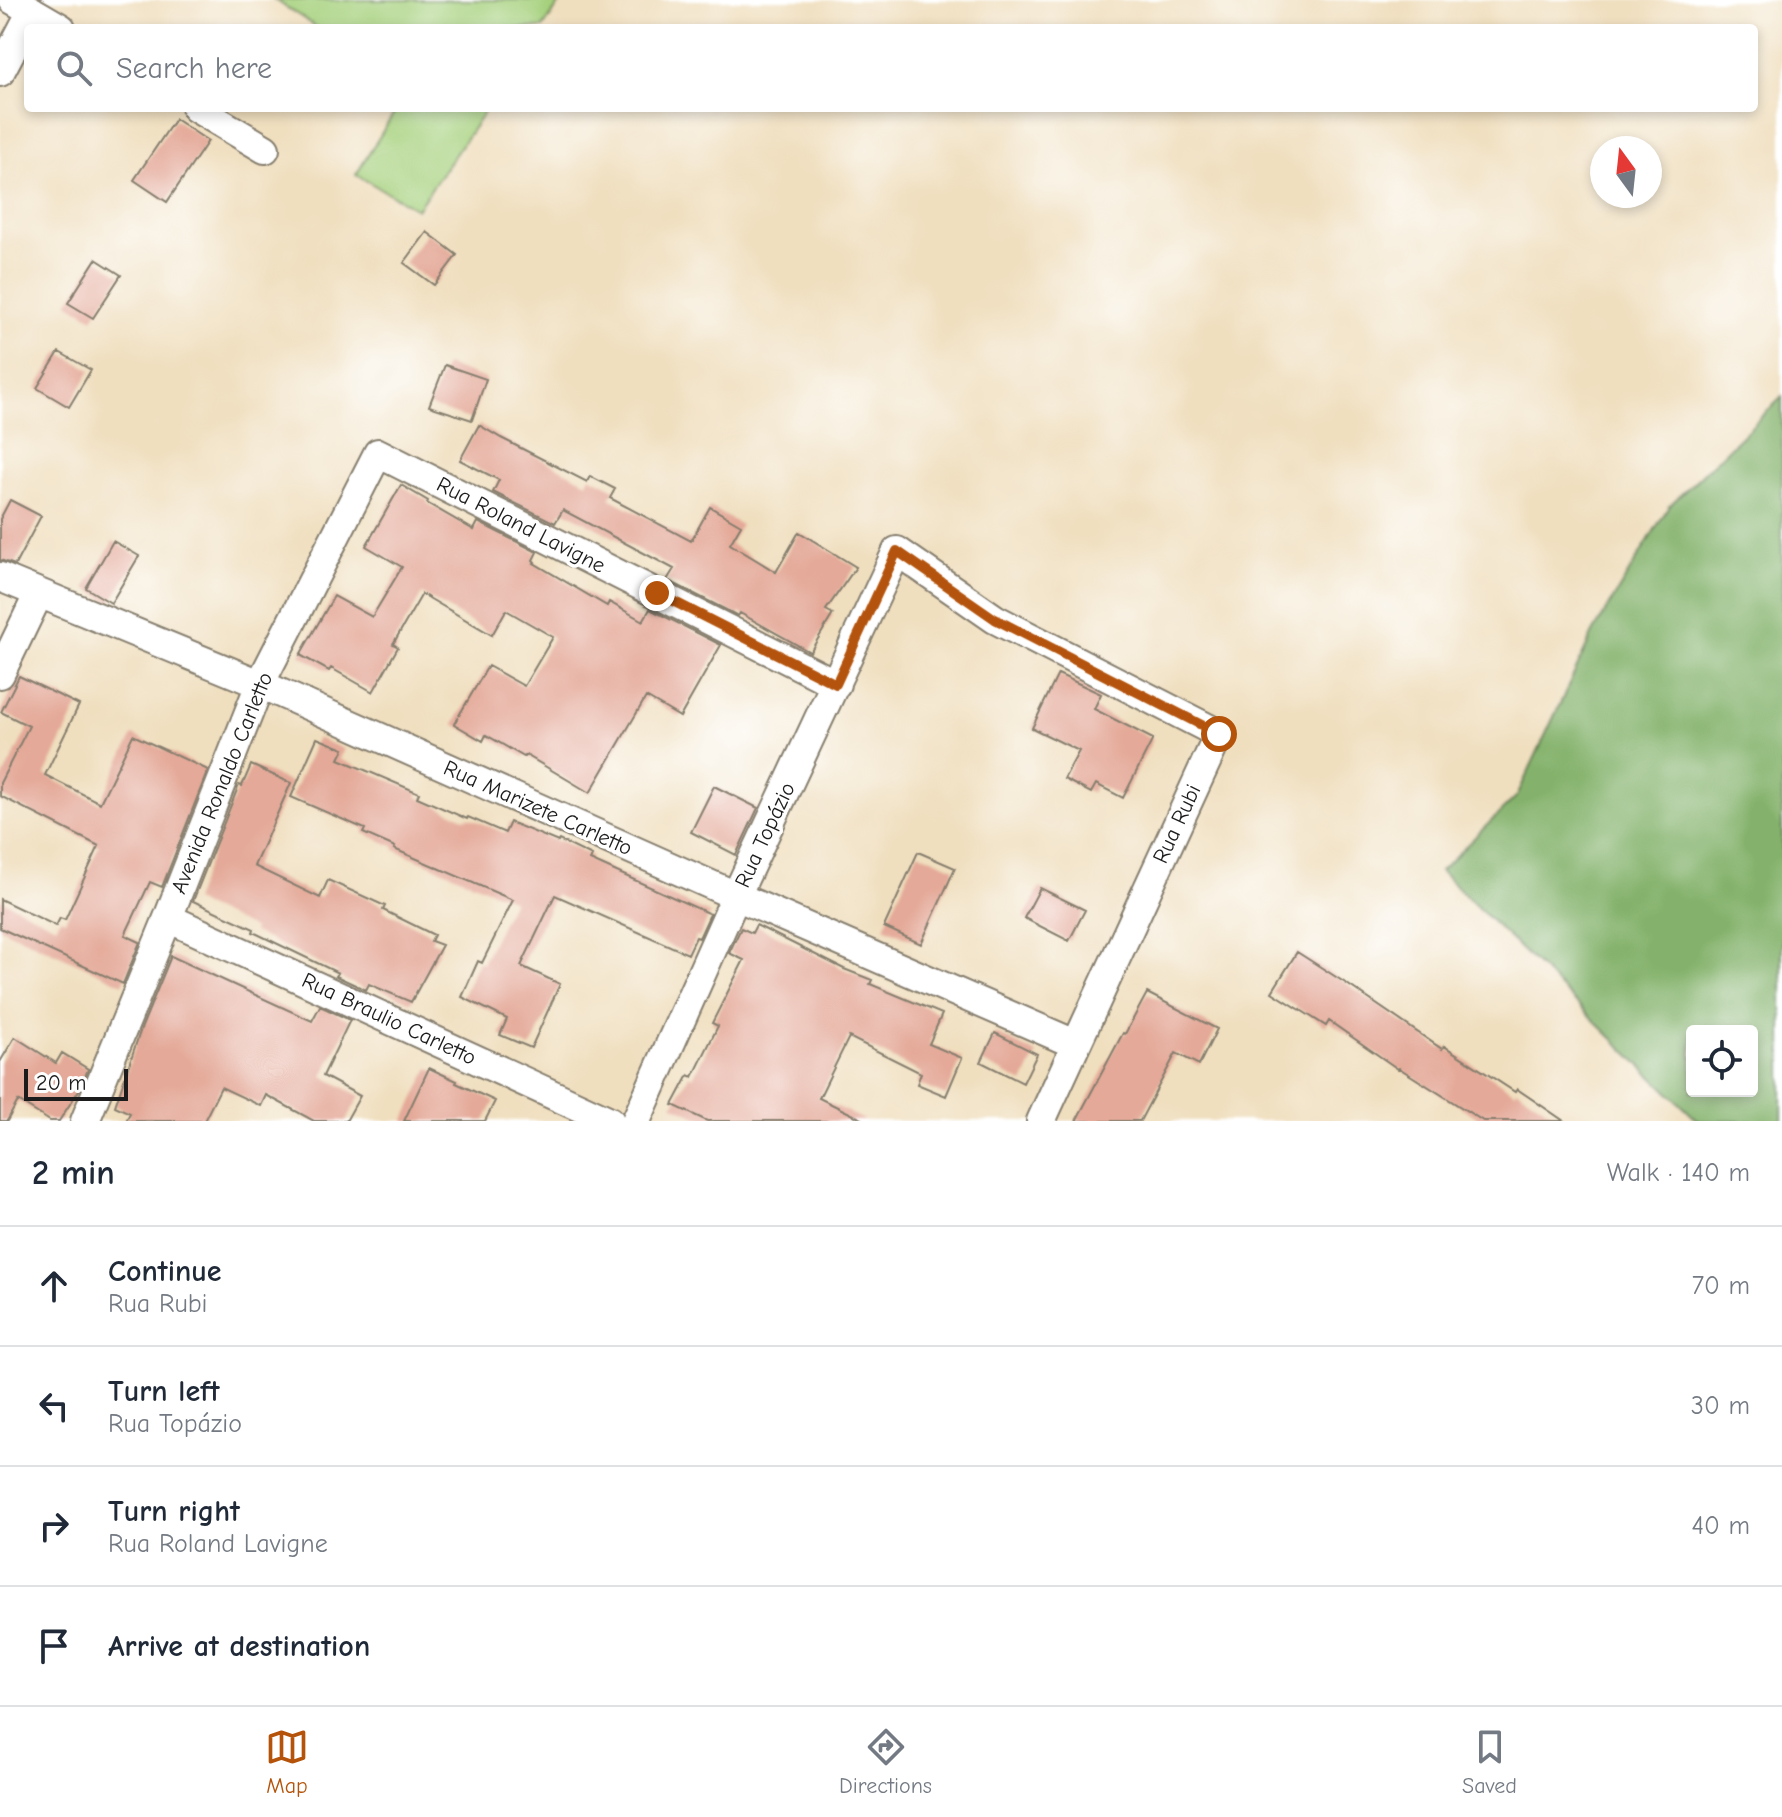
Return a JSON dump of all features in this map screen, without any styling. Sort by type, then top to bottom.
[{"type":"street","points":[[0,72],[22,6],[54,24]]},
{"type":"street","points":[[203,112],[265,149]]},
{"type":"street","name":"Avenida Ronaldo Carletto","points":[[85,1121],[260,684],[378,453]]},
{"type":"street","name":"Rua Roland Lavigne","points":[[378,453],[836,684]]},
{"type":"street","name":"Rua Topázio","points":[[636,1121],[736,896],[897,551]]},
{"type":"street","name":"Rua Rubi","points":[[897,551],[995,619],[1219,734],[1041,1121]]},
{"type":"street","name":"Rua Marizete Carletto","points":[[0,577],[260,684],[1075,1044]]},
{"type":"street","points":[[0,674],[39,593]]},
{"type":"street","name":"Rua Braulio Carletto","points":[[168,918],[610,1121]]},
{"type":"green space","points":[[275,0],[562,0],[546,24],[312,24]]},
{"type":"green space","points":[[395,112],[484,112],[417,209],[356,175]]},
{"type":"green space","points":[[1782,397],[1782,1121],[1698,1121],[1440,871],[1517,796],[1593,633],[1669,506]]},
{"type":"building","points":[[175,119],[208,141],[167,202],[134,180]]},
{"type":"building","points":[[427,232],[457,255],[434,285],[404,263]]},
{"type":"building","points":[[96,259],[121,275],[93,318],[68,303]]},
{"type":"building","points":[[59,352],[91,370],[69,407],[37,388]]},
{"type":"building","points":[[445,365],[486,379],[472,420],[429,406]]},
{"type":"building","points":[[479,425],[587,482],[590,476],[615,489],[610,498],[691,541],[710,507],[741,525],[730,544],[776,572],[799,532],[856,567],[826,610],[833,614],[810,652],[740,613],[738,616],[667,580],[674,569],[563,510],[555,523],[493,492],[499,480],[460,460]]},
{"type":"building","points":[[401,485],[474,530],[478,522],[537,552],[534,563],[607,606],[609,602],[643,621],[650,609],[721,645],[680,717],[646,697],[590,793],[526,755],[524,757],[486,735],[483,741],[454,724],[488,666],[524,686],[553,637],[506,610],[492,635],[422,594],[393,644],[398,647],[373,692],[331,668],[329,671],[300,655],[334,596],[372,617],[402,567],[366,546]]},
{"type":"building","points":[[10,500],[41,516],[15,565],[0,560],[0,519]]},
{"type":"building","points":[[113,541],[139,556],[111,603],[86,588]]},
{"type":"building","points":[[1058,674],[1101,694],[1094,709],[1153,739],[1123,798],[1096,784],[1091,793],[1064,779],[1079,751],[1032,728]]},
{"type":"building","points":[[19,676],[79,705],[45,775],[100,803],[133,735],[208,770],[162,887],[150,882],[125,935],[140,942],[123,984],[0,928],[0,899],[56,926],[60,918],[65,920],[99,846],[0,796],[0,783],[29,726],[1,712]]},
{"type":"building","points":[[317,738],[344,749],[339,759],[419,793],[417,797],[505,833],[510,822],[559,840],[592,856],[590,860],[710,914],[699,938],[696,937],[688,954],[555,895],[521,966],[560,984],[531,1048],[500,1035],[507,1019],[462,997],[478,961],[482,963],[513,900],[394,849],[363,833],[365,829],[291,797]]},
{"type":"building","points":[[251,765],[291,783],[254,866],[320,898],[328,880],[385,906],[383,910],[434,935],[431,941],[442,945],[411,1002],[369,984],[366,990],[253,932],[254,929],[193,901],[239,785],[242,786]]},
{"type":"building","points":[[714,786],[758,808],[736,855],[691,832]]},
{"type":"building","points":[[918,852],[955,868],[921,944],[884,927]]},
{"type":"building","points":[[1040,888],[1085,910],[1069,941],[1024,918]]},
{"type":"building","points":[[756,925],[872,980],[870,984],[942,1014],[929,1044],[962,1058],[946,1096],[917,1084],[921,1073],[849,1037],[819,1098],[866,1121],[707,1121],[673,1105],[689,1075],[693,1077],[718,1026],[712,1023],[744,960],[729,953],[741,928],[752,933]]},
{"type":"building","points":[[1297,952],[1442,1049],[1444,1046],[1515,1092],[1517,1089],[1564,1121],[1483,1121],[1398,1069],[1329,1021],[1326,1026],[1272,992]]},
{"type":"building","points":[[171,956],[312,1021],[320,1006],[350,1020],[323,1076],[360,1096],[346,1121],[314,1121],[266,1095],[261,1106],[221,1087],[204,1121],[126,1121],[130,1113],[115,1106],[141,1029]]},
{"type":"building","points":[[1147,993],[1217,1029],[1199,1065],[1176,1053],[1140,1121],[1076,1121],[1123,1033]]},
{"type":"building","points":[[995,1033],[1037,1054],[1023,1083],[981,1062]]},
{"type":"building","points":[[15,1037],[56,1063],[62,1053],[88,1069],[81,1087],[59,1121],[50,1121],[18,1101],[7,1121],[0,1121],[0,1062]]},
{"type":"building","points":[[429,1068],[495,1101],[485,1121],[404,1121]]},
{"type":"route","points":[[657,593],[836,684],[897,551],[995,619],[1219,734]]}]
